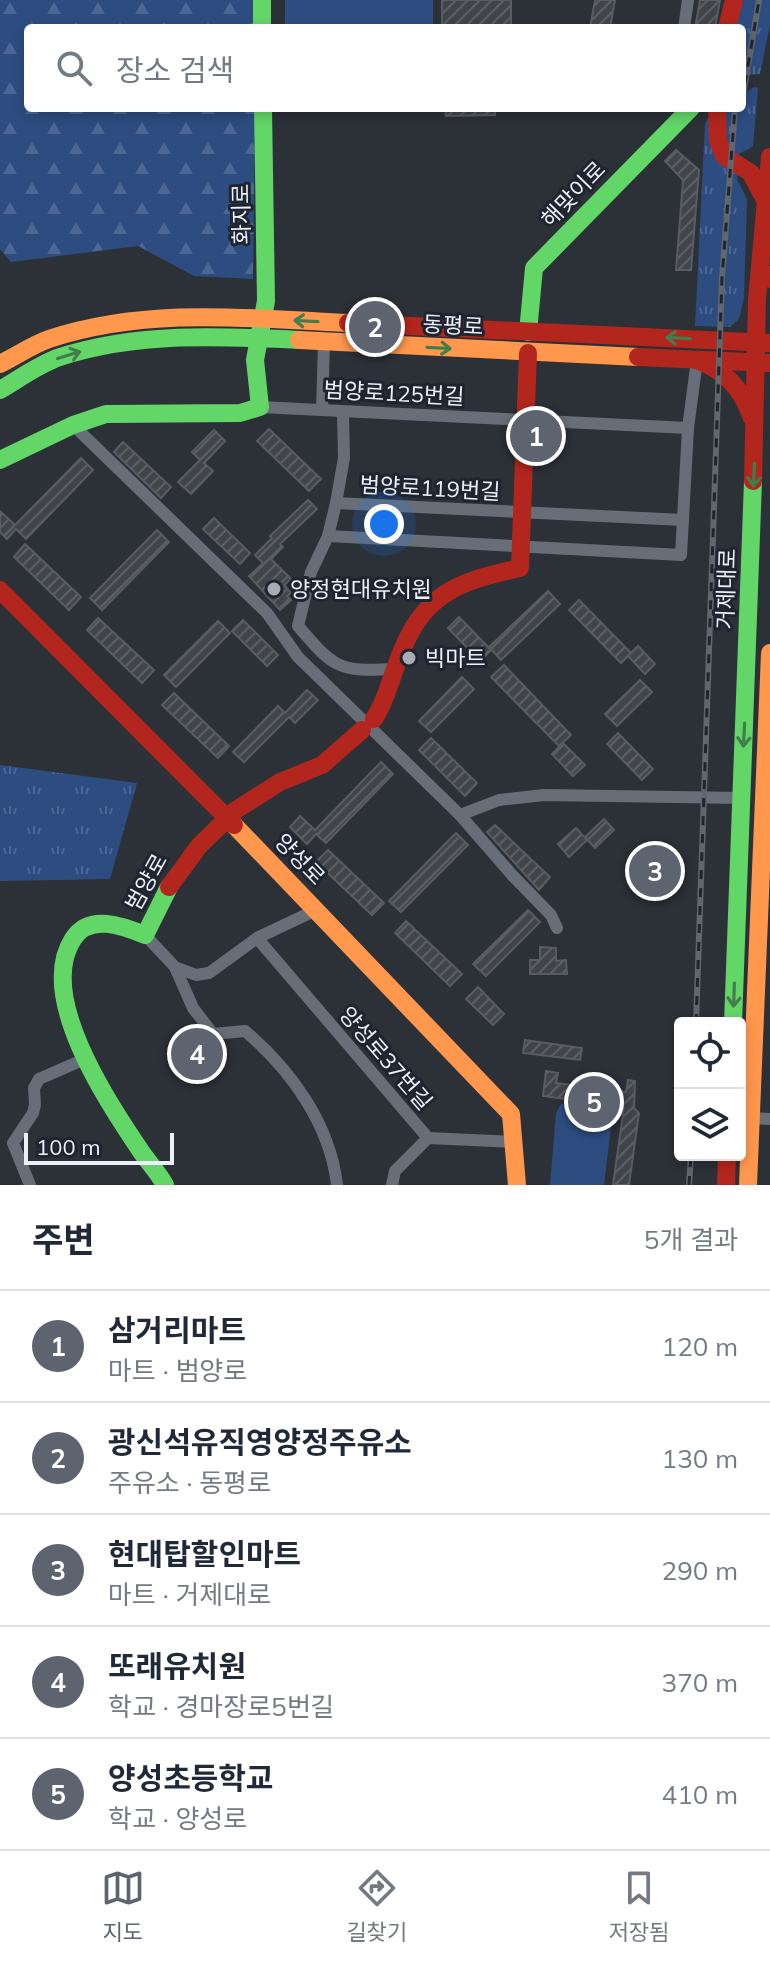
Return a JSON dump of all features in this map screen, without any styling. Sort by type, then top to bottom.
[{"type":"main road","points":[[262,0],[262,24]]},
{"type":"main road","points":[[728,24],[734,0]]},
{"type":"main road","name":"화지로","points":[[260,407],[255,360],[266,301],[263,112]]},
{"type":"main road","name":"해맞이로","points":[[528,332],[534,268],[687,112]]},
{"type":"main road","points":[[717,112],[718,141],[724,156],[743,164],[757,178],[766,202]]},
{"type":"main road","name":"거제대로","points":[[733,1017],[755,430],[763,363],[766,202],[770,157]]},
{"type":"main road","name":"동평로","points":[[0,364],[46,340],[112,323],[154,317],[263,319],[763,342]]},
{"type":"main road","name":"동평로","points":[[0,390],[57,358],[120,342],[168,337],[258,338],[763,363]]},
{"type":"main road","points":[[521,548],[528,353]]},
{"type":"main road","points":[[697,360],[714,366],[735,382],[747,401],[755,430]]},
{"type":"main road","points":[[0,460],[73,425],[106,414],[240,413],[260,407]]},
{"type":"main road","name":"범양로","points":[[165,1185],[94,1076],[64,1001],[60,979],[62,959],[71,940],[84,925],[98,922],[145,935],[167,888],[202,840],[254,797],[315,768],[343,749],[368,724],[387,697],[394,669],[416,618],[442,591],[474,577],[520,568],[521,548]]},
{"type":"main road","name":"양성로","points":[[0,590],[228,819],[511,1114],[517,1185]]},
{"type":"main road","points":[[748,1185],[750,1157],[761,1118],[770,653]]},
{"type":"main road","points":[[726,1185],[727,1161]]},
{"type":"street","points":[[685,24],[688,0]]},
{"type":"street","points":[[322,410],[324,343]]},
{"type":"street","points":[[328,536],[681,555],[688,428],[697,360]]},
{"type":"street","name":"범양로125번길","points":[[260,407],[688,428]]},
{"type":"street","points":[[285,638],[298,626],[311,572],[328,536],[344,458],[343,413]]},
{"type":"street","points":[[73,425],[267,613],[298,657],[460,815],[551,915],[557,928]]},
{"type":"street","name":"범양로119번길","points":[[336,503],[683,520]]},
{"type":"street","points":[[298,626],[336,666],[362,671],[394,669]]},
{"type":"street","points":[[460,815],[499,800],[544,795],[741,798]]},
{"type":"street","points":[[175,967],[196,975],[209,973],[257,938],[316,910]]},
{"type":"street","points":[[145,935],[175,967],[193,1008],[213,1034],[245,1031],[263,1047],[302,1095],[324,1130],[334,1160],[337,1185]]},
{"type":"street","name":"양성로37번길","points":[[257,938],[428,1138],[514,1142]]},
{"type":"street","points":[[30,1185],[13,1143],[33,1113],[34,1088],[39,1079],[87,1058]]},
{"type":"street","points":[[392,1185],[395,1171],[428,1138]]},
{"type":"street","points":[[750,1157],[755,1185]]},
{"type":"green space","points":[[0,0],[256,0],[255,24],[24,24],[24,112],[255,112],[253,279],[194,276],[138,246],[11,262],[0,249]]},
{"type":"green space","points":[[285,0],[433,0],[433,24],[285,24]]},
{"type":"green space","points":[[740,0],[770,0],[770,25],[760,74],[746,76],[746,24],[733,24]]},
{"type":"green space","points":[[758,88],[753,146],[739,154],[737,179],[747,199],[744,298],[739,319],[730,327],[695,326],[705,124],[715,112],[746,112],[746,92]]},
{"type":"green space","points":[[0,765],[137,783],[110,879],[0,881]]},
{"type":"green space","points":[[561,1104],[613,1110],[604,1185],[550,1185],[556,1113]]},
{"type":"building","points":[[442,0],[511,0],[511,24],[442,24]]},
{"type":"building","points":[[595,0],[615,0],[611,24],[591,24]]},
{"type":"building","points":[[700,0],[720,0],[716,24],[696,24]]},
{"type":"building","points":[[446,112],[495,112],[495,115],[446,116]]},
{"type":"building","points":[[676,150],[699,170],[691,270],[676,270],[683,180],[665,161]]},
{"type":"building","points":[[269,429],[321,479],[309,491],[257,441]]},
{"type":"building","points":[[214,430],[225,441],[204,463],[213,471],[191,494],[178,482],[200,460],[192,452]]},
{"type":"building","points":[[123,442],[171,487],[161,498],[114,452]]},
{"type":"building","points":[[81,458],[93,470],[26,539],[16,529],[7,539],[0,532],[0,511],[15,525]]},
{"type":"building","points":[[308,500],[317,509],[280,544],[283,547],[271,559],[291,579],[284,585],[291,593],[287,596],[291,600],[280,610],[249,576],[263,563],[255,555]]},
{"type":"building","points":[[214,518],[250,553],[240,564],[203,529]]},
{"type":"building","points":[[157,530],[169,542],[102,610],[90,598]]},
{"type":"building","points":[[25,544],[81,597],[69,610],[14,557]]},
{"type":"building","points":[[548,591],[560,604],[501,660],[489,647]]},
{"type":"building","points":[[579,600],[631,653],[638,646],[655,664],[645,674],[628,656],[621,663],[569,610]]},
{"type":"building","points":[[459,617],[491,650],[480,661],[448,628]]},
{"type":"building","points":[[98,618],[154,670],[142,683],[87,630]]},
{"type":"building","points":[[243,620],[278,655],[267,666],[232,631]]},
{"type":"building","points":[[218,621],[230,633],[176,687],[164,675]]},
{"type":"building","points":[[504,665],[571,735],[559,746],[491,677]]},
{"type":"building","points":[[462,677],[474,689],[431,732],[419,721]]},
{"type":"building","points":[[640,680],[652,692],[617,726],[605,714]]},
{"type":"building","points":[[307,690],[318,700],[295,723],[289,717],[244,762],[233,752],[278,706],[285,713]]},
{"type":"building","points":[[174,693],[229,746],[218,758],[162,705]]},
{"type":"building","points":[[618,733],[653,769],[642,780],[607,744]]},
{"type":"building","points":[[431,738],[477,783],[465,796],[419,750]]},
{"type":"building","points":[[563,743],[585,765],[573,776],[552,754]]},
{"type":"building","points":[[381,762],[393,774],[326,843],[316,834],[307,844],[290,827],[300,816],[315,830]]},
{"type":"building","points":[[604,819],[614,830],[595,848],[585,837]]},
{"type":"building","points":[[495,825],[550,877],[539,890],[487,832]]},
{"type":"building","points":[[576,828],[587,840],[569,857],[558,844]]},
{"type":"building","points":[[456,833],[468,845],[401,912],[389,901]]},
{"type":"building","points":[[328,850],[384,903],[372,915],[316,862]]},
{"type":"building","points":[[528,910],[540,922],[486,976],[473,964]]},
{"type":"building","points":[[406,921],[462,974],[450,986],[395,933]]},
{"type":"building","points":[[540,947],[556,948],[556,961],[566,960],[567,974],[530,974],[530,960],[540,960]]},
{"type":"building","points":[[478,987],[504,1014],[493,1025],[466,999]]},
{"type":"building","points":[[525,1040],[582,1048],[580,1060],[523,1053]]},
{"type":"building","points":[[546,1071],[558,1073],[556,1083],[626,1092],[628,1080],[635,1081],[634,1108],[639,1113],[629,1185],[613,1185],[624,1107],[543,1096]]},
{"type":"railway","points":[[746,78],[759,0]]},
{"type":"railway","points":[[696,1017],[722,278],[735,112]]},
{"type":"railway","points":[[689,1185],[691,1161]]},
{"type":"traffic: fast","points":[[262,0],[262,24]]},
{"type":"traffic: fast","points":[[0,460],[73,425],[106,414],[240,413],[260,407],[255,360],[266,301],[263,112]]},
{"type":"traffic: fast","points":[[528,332],[534,268],[687,112]]},
{"type":"traffic: fast","points":[[0,390],[52,360],[119,343],[209,337],[299,340]]},
{"type":"traffic: fast","points":[[733,1017],[753,481]]},
{"type":"traffic: fast","points":[[165,1185],[95,1077],[70,1018],[63,989],[64,962],[73,939],[80,931],[88,926],[107,924],[145,935],[169,887]]},
{"type":"traffic: slow","points":[[0,364],[49,339],[123,322],[197,317],[348,323]]},
{"type":"traffic: slow","points":[[299,340],[638,357]]},
{"type":"traffic: slow","points":[[748,1185],[770,653]]},
{"type":"traffic: slow","points":[[234,825],[511,1114],[517,1185]]},
{"type":"traffic: jam","points":[[728,24],[734,0]]},
{"type":"traffic: jam","points":[[717,112],[718,141],[724,156],[751,173],[766,202]]},
{"type":"traffic: jam","points":[[753,481],[757,299],[770,157]]},
{"type":"traffic: jam","points":[[348,323],[770,343]]},
{"type":"traffic: jam","points":[[374,719],[407,639],[430,606],[459,586],[520,568],[528,353]]},
{"type":"traffic: jam","points":[[638,357],[770,363]]},
{"type":"traffic: jam","points":[[697,360],[732,382],[752,418]]},
{"type":"traffic: jam","points":[[0,590],[234,825]]},
{"type":"traffic: jam","points":[[169,887],[199,846],[236,810],[280,782],[322,765],[362,730]]},
{"type":"traffic: jam","points":[[726,1185],[727,1161]]},
{"type":"place","name":"광신석유직영양정주유소","points":[[375,327]]},
{"type":"place","name":"삼거리마트","points":[[536,436]]},
{"type":"place","name":"양정현대유치원","points":[[274,589]]},
{"type":"place","name":"빅마트","points":[[409,658]]},
{"type":"place","name":"현대탑할인마트","points":[[655,871]]},
{"type":"place","name":"또래유치원","points":[[197,1054]]},
{"type":"place","name":"양성초등학교","points":[[594,1102]]}]
